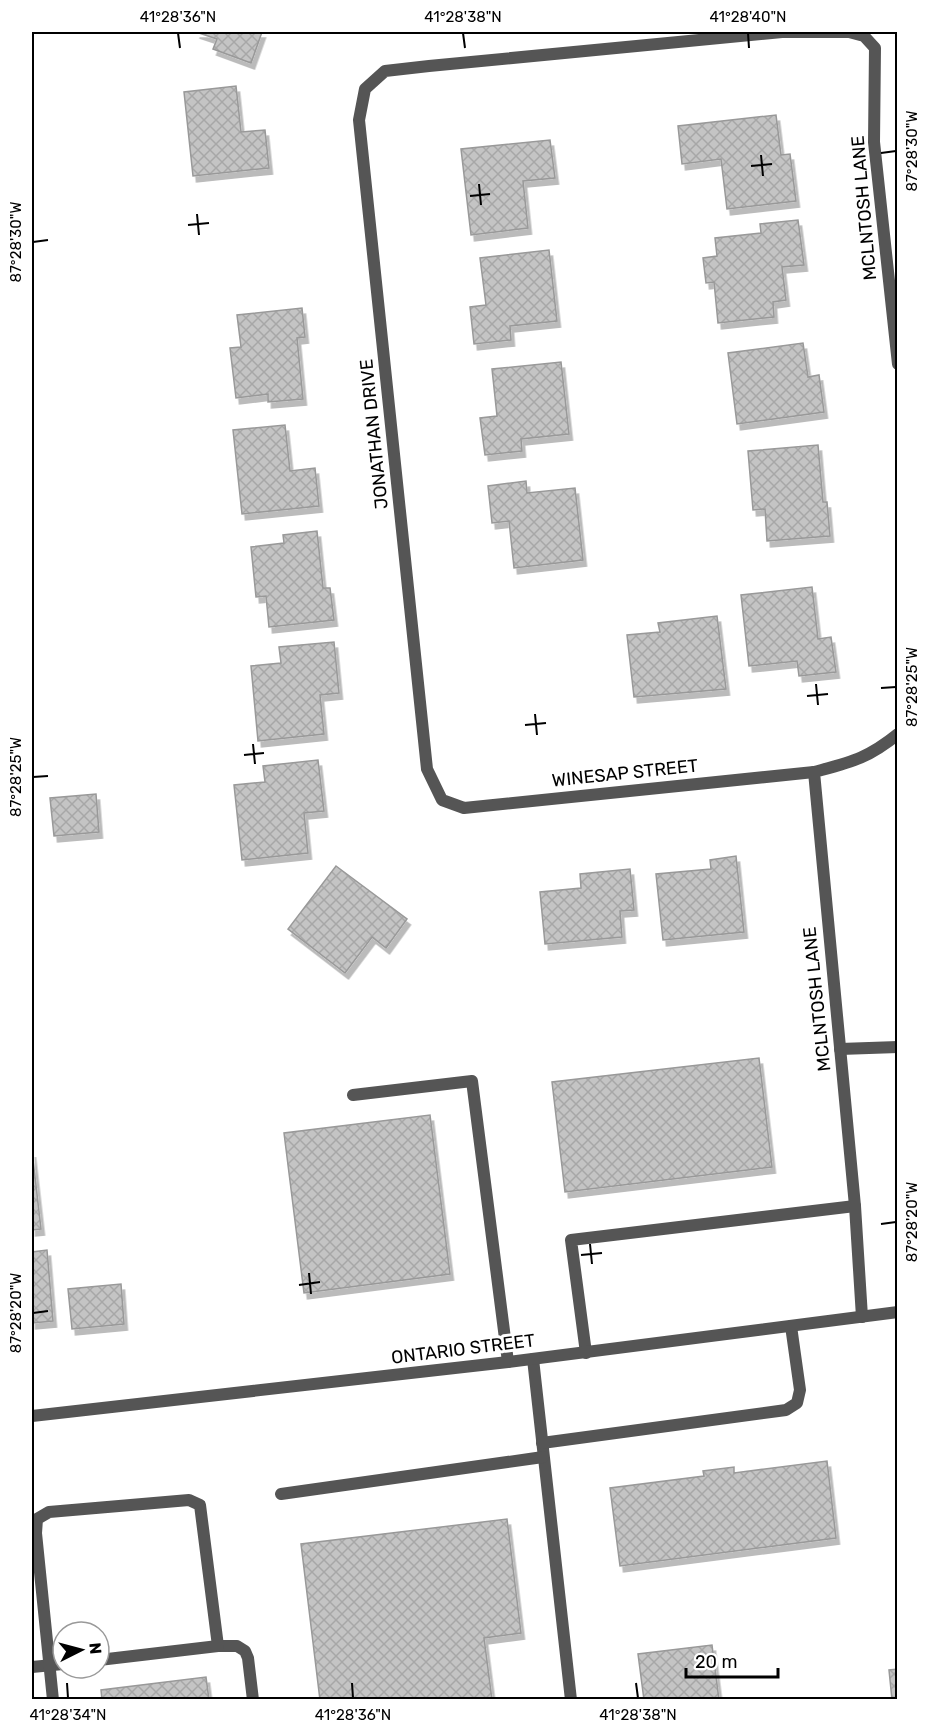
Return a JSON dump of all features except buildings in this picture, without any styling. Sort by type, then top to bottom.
[{"type":"street","name":"MCLNTOSH LANE","points":[[385,71],[782,32],[849,32],[864,36],[875,48],[874,142],[897,364]]},
{"type":"street","name":"JONATHAN DRIVE","points":[[385,71],[365,88],[359,120],[427,769],[442,800]]},
{"type":"street","points":[[814,772],[855,761],[878,750],[897,734]]},
{"type":"street","name":"MCLNTOSH LANE","points":[[814,772],[855,1206],[862,1317]]},
{"type":"street","name":"WINESAP STREET","points":[[442,800],[464,808],[814,772]]},
{"type":"street","points":[[840,1049],[897,1047]]},
{"type":"street","points":[[352,1095],[471,1081],[508,1362]]},
{"type":"street","points":[[586,1353],[571,1240],[855,1206]]},
{"type":"street","name":"ONTARIO STREET","points":[[32,1416],[586,1353],[897,1312]]},
{"type":"street","points":[[542,1443],[786,1410],[796,1403],[800,1390],[791,1326]]},
{"type":"street","points":[[532,1359],[571,1700]]},
{"type":"street","points":[[281,1494],[543,1457]]},
{"type":"street","points":[[53,1700],[36,1533],[37,1519],[49,1512],[189,1500],[197,1502],[200,1505],[218,1646]]},
{"type":"street","points":[[111,1659],[218,1646],[237,1646],[245,1650],[248,1658],[253,1700]]},
{"type":"street","points":[[32,1667],[49,1665]]}]
